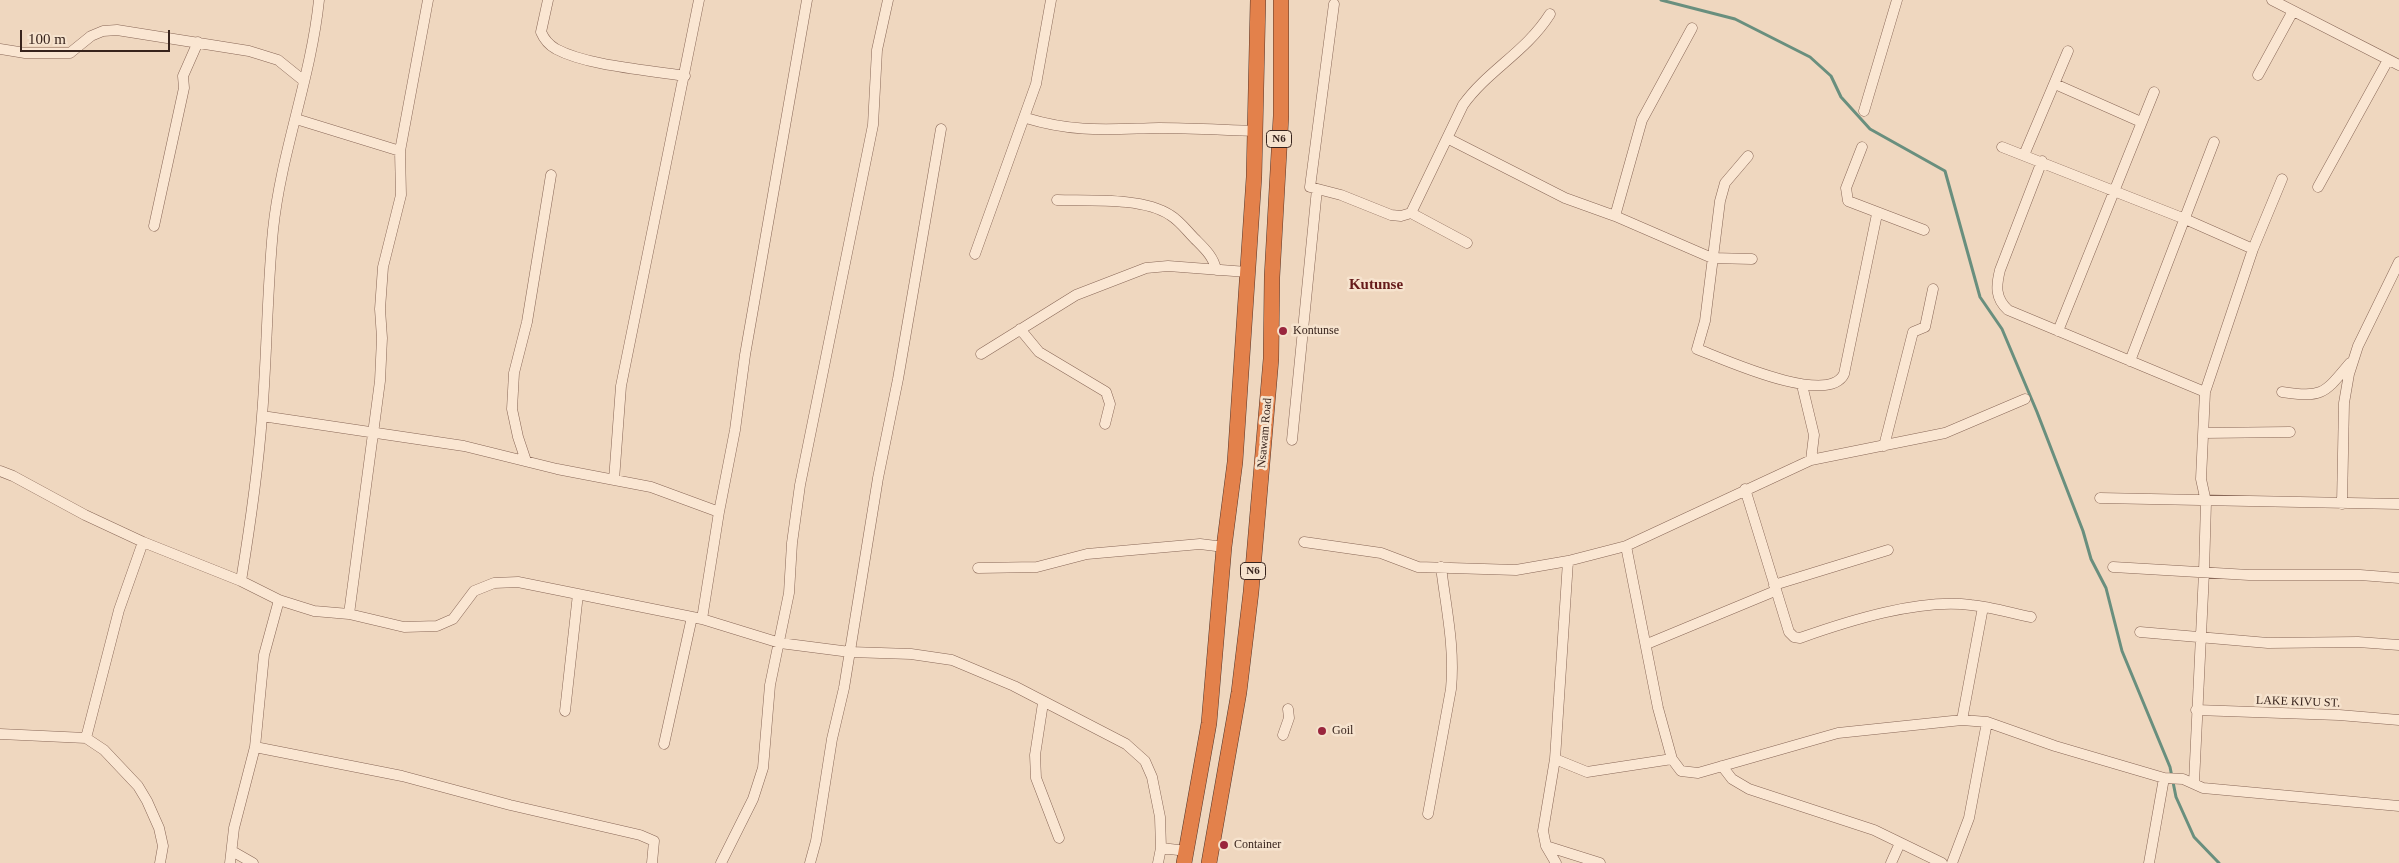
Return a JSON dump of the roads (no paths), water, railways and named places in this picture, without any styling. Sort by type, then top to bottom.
[{"type":"highway","name":"N6","points":[[1186,857],[1209,723],[1224,547],[1235,462],[1256,131],[1258,0]]},
{"type":"highway","name":"Nsawam Road","points":[[1209,863],[1239,692],[1251,592],[1271,359],[1272,277],[1280,116],[1281,0]]},
{"type":"highway","points":[[1256,114],[1268,122],[1280,116]]},
{"type":"street","points":[[241,581],[252,512],[262,416],[273,230],[279,187],[296,119],[319,0]]},
{"type":"street","points":[[349,614],[380,381],[382,338],[380,309],[383,266],[401,195],[400,151],[428,0]]},
{"type":"street","points":[[548,0],[541,32],[546,41],[557,50],[606,63],[684,76]]},
{"type":"street","points":[[614,480],[621,386],[699,0]]},
{"type":"street","points":[[702,619],[719,512],[735,430],[745,355],[807,0]]},
{"type":"street","points":[[721,863],[753,799],[763,768],[770,685],[789,593],[792,543],[800,485],[874,125],[878,50],[888,0]]},
{"type":"street","points":[[975,254],[991,206],[1026,118],[1038,76],[1051,0]]},
{"type":"street","points":[[1864,110],[1897,0]]},
{"type":"street","points":[[2272,0],[2399,66]]},
{"type":"street","points":[[1334,4],[1310,187],[1341,195],[1391,215],[1401,216],[1412,213],[1468,242]]},
{"type":"street","points":[[2258,75],[2294,11]]},
{"type":"street","points":[[1412,213],[1463,105],[1472,92],[1531,41],[1550,14]]},
{"type":"street","points":[[1615,216],[1642,120],[1692,28]]},
{"type":"street","points":[[0,49],[25,53],[70,53],[91,36],[103,30],[116,30],[249,51],[278,60],[304,80]]},
{"type":"street","points":[[154,226],[184,88],[183,76],[198,42]]},
{"type":"street","points":[[2024,155],[2068,50]]},
{"type":"street","points":[[2318,187],[2388,60]]},
{"type":"street","points":[[2055,84],[2141,122]]},
{"type":"street","points":[[2058,331],[2154,92]]},
{"type":"street","points":[[1026,118],[1058,127],[1089,130],[1160,128],[1256,131]]},
{"type":"street","points":[[296,119],[400,151]]},
{"type":"street","points":[[810,863],[816,841],[832,740],[850,652],[878,478],[898,379],[941,129]]},
{"type":"street","points":[[1447,138],[1565,198],[1615,216],[1712,258],[1752,259]]},
{"type":"street","points":[[2130,361],[2214,142]]},
{"type":"street","points":[[2002,146],[2185,219],[2253,249]]},
{"type":"street","points":[[1862,147],[1846,188],[1848,201],[1877,214],[1924,230]]},
{"type":"street","points":[[1748,156],[1734,170],[1725,183],[1720,201],[1703,330],[1697,349],[1756,372],[1802,385],[1833,385],[1843,376],[1877,214]]},
{"type":"street","points":[[2042,161],[2000,270],[1997,287],[1999,299],[2008,310],[2205,392]]},
{"type":"street","points":[[526,461],[512,409],[514,373],[527,322],[551,175]]},
{"type":"street","points":[[2188,781],[2196,710],[2204,572],[2206,502],[2201,480],[2205,392],[2253,249],[2282,179]]},
{"type":"street","points":[[1292,440],[1317,189]]},
{"type":"street","points":[[1057,200],[1109,200],[1165,212],[1182,224],[1208,254],[1216,270]]},
{"type":"street","points":[[2342,504],[2344,403],[2354,358],[2399,262]]},
{"type":"street","points":[[981,354],[1020,328],[1076,295],[1146,268],[1168,266],[1247,272]]},
{"type":"street","points":[[1884,446],[1913,332],[1926,327],[1933,289]]},
{"type":"street","points":[[1020,328],[1039,352],[1106,392],[1110,404],[1105,424]]},
{"type":"street","points":[[2282,392],[2318,394],[2329,388],[2354,358]]},
{"type":"street","points":[[1802,385],[1814,435],[1812,460]]},
{"type":"street","points":[[1304,542],[1381,553],[1418,567],[1516,570],[1568,561],[1626,546],[1745,489],[1812,460],[1945,433],[2024,399]]},
{"type":"street","points":[[262,416],[464,446],[557,469],[650,487],[719,512]]},
{"type":"street","points":[[2204,432],[2290,432]]},
{"type":"street","points":[[0,471],[13,476],[85,515],[143,542],[241,581],[279,600],[314,611],[349,614],[404,627],[437,626],[453,619],[474,591],[494,583],[518,582],[692,616],[780,643],[850,652],[911,654],[952,660],[1014,686],[1126,744],[1146,761],[1152,777],[1160,817],[1161,848],[1158,863]]},
{"type":"street","points":[[1745,489],[1774,588],[1789,632],[1794,637],[1800,638],[1846,622],[1924,606],[1970,605],[2031,617]]},
{"type":"street","points":[[2100,498],[2206,502],[2399,504]]},
{"type":"street","points":[[86,738],[116,619],[143,542]]},
{"type":"street","points":[[978,568],[1037,567],[1087,554],[1181,548],[1200,544],[1224,547]]},
{"type":"street","points":[[1626,546],[1647,644],[1658,708],[1672,759],[1681,772],[1698,773],[1838,733],[1962,720],[1987,722],[2055,746],[2167,778],[2188,781],[2203,788],[2399,806]]},
{"type":"street","points":[[1647,644],[1774,588],[1888,550]]},
{"type":"street","points":[[1556,863],[1546,846],[1543,831],[1555,759],[1568,561]]},
{"type":"street","points":[[2113,566],[2249,575],[2360,575],[2399,578]]},
{"type":"street","points":[[1428,814],[1453,669],[1450,625],[1441,567]]},
{"type":"street","points":[[565,711],[578,594]]},
{"type":"street","points":[[230,863],[234,828],[255,747],[264,655],[279,600]]},
{"type":"street","points":[[1962,720],[1983,607]]},
{"type":"street","points":[[664,744],[692,616]]},
{"type":"street","points":[[2140,632],[2268,643],[2358,642],[2399,645]]},
{"type":"street","points":[[1044,703],[1035,755],[1036,778],[1059,838]]},
{"type":"street","points":[[1283,735],[1289,718],[1288,709]]},
{"type":"street","name":"LAKE KIVU ST.","points":[[2196,710],[2399,720]]},
{"type":"street","points":[[1952,863],[1969,818],[1987,722]]},
{"type":"street","points":[[0,734],[86,738],[104,750],[138,786],[147,801],[159,828],[163,846],[160,863]]},
{"type":"street","points":[[255,747],[402,776],[510,805],[640,835],[654,841],[652,863]]},
{"type":"street","points":[[1555,759],[1587,772],[1672,759]]},
{"type":"street","points":[[1722,766],[1732,779],[1749,789],[1874,830],[1942,863]]},
{"type":"street","points":[[2149,863],[2167,778]]},
{"type":"street","points":[[1891,863],[1900,843]]},
{"type":"street","points":[[1546,846],[1600,863]]},
{"type":"street","points":[[1161,848],[1186,857]]},
{"type":"street","points":[[232,851],[254,863]]},
{"type":"waterway","points":[[1661,0],[1735,19],[1810,57],[1831,76],[1841,97],[1870,129],[1945,171],[1980,297],[2002,329],[2037,412],[2083,531],[2091,559],[2106,588],[2122,651],[2170,767],[2176,797],[2194,837],[2219,863]]},
{"type":"place","name":"Kontunse","points":[[1283,331]]},
{"type":"place","name":"Goil","points":[[1322,731]]},
{"type":"place","name":"Container","points":[[1224,845]]},
{"type":"district","name":"Kutunse","points":[[1376,285]]}]
